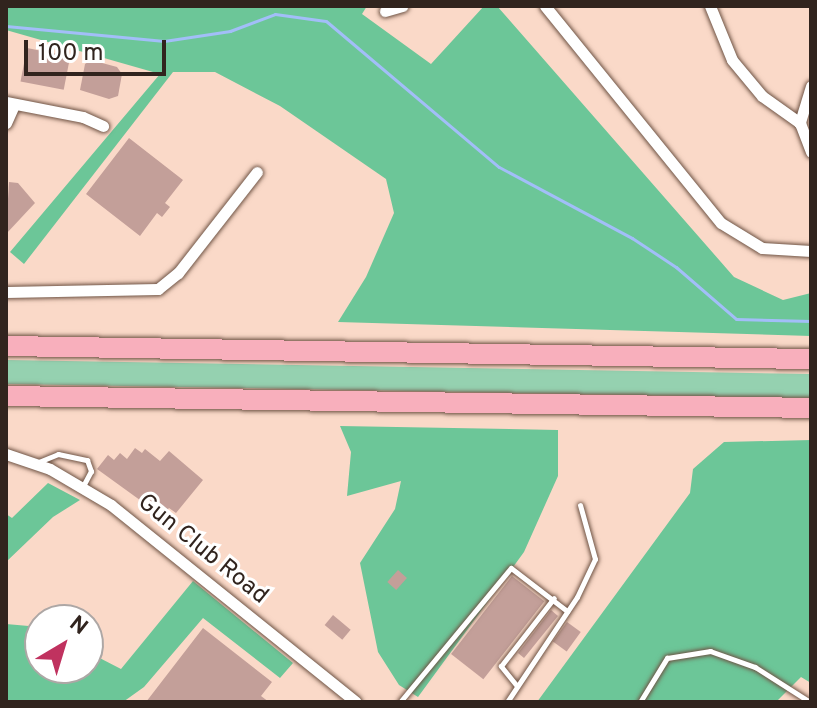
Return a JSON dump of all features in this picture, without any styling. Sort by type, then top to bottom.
[{"type":"highway","points":[[6,346],[811,359]]},
{"type":"highway","points":[[6,396],[811,408]]},
{"type":"street","points":[[385,11],[402,6]]},
{"type":"street","points":[[545,6],[721,223],[762,248],[811,251]]},
{"type":"street","points":[[710,6],[732,60],[762,96],[800,123],[811,152]]},
{"type":"street","points":[[800,123],[811,86]]},
{"type":"street","points":[[6,123],[10,104],[83,117],[103,126]]},
{"type":"street","points":[[6,292],[158,289],[178,273],[257,172]]},
{"type":"street","name":"Gun Club Road","points":[[6,454],[35,464],[111,505],[356,702]]},
{"type":"lane","points":[[35,464],[58,454],[87,460],[91,471],[82,488]]},
{"type":"lane","points":[[507,702],[567,611],[595,559],[580,505]]},
{"type":"lane","points":[[400,702],[505,572],[516,568],[567,611]]},
{"type":"lane","points":[[517,686],[501,666],[554,598]]},
{"type":"lane","points":[[640,702],[667,658],[710,651],[755,667],[810,702]]},
{"type":"green space","points":[[6,6],[367,6],[362,14],[431,64],[484,6],[497,6],[734,277],[783,300],[811,293],[811,336],[338,322],[366,277],[394,213],[386,179],[280,106],[215,72],[173,72],[24,264],[10,252],[160,74],[6,30]]},
{"type":"green space","points":[[7,360],[811,374],[810,398],[7,384]]},
{"type":"green space","points":[[340,426],[558,430],[558,476],[524,552],[418,697],[399,685],[378,652],[360,563],[395,509],[401,481],[347,496],[351,452]]},
{"type":"green space","points":[[811,440],[811,683],[801,677],[776,702],[537,702],[690,493],[693,469],[724,442]]},
{"type":"green space","points":[[48,483],[80,500],[53,517],[6,562],[6,514],[12,518]]},
{"type":"green space","points":[[193,581],[293,663],[280,678],[203,618],[144,687],[123,702],[6,702],[6,624],[24,626],[24,684],[104,684],[104,660],[121,669]]},
{"type":"building","points":[[27,48],[70,56],[64,90],[21,81]]},
{"type":"building","points":[[91,60],[117,67],[122,74],[118,96],[109,99],[80,90],[85,64]]},
{"type":"building","points":[[129,138],[183,180],[165,203],[170,207],[162,217],[157,213],[140,236],[86,194]]},
{"type":"building","points":[[9,182],[18,183],[35,203],[6,234]]},
{"type":"building","points":[[135,448],[142,453],[145,449],[160,461],[169,451],[203,480],[176,513],[169,508],[162,516],[97,469],[108,455],[114,460],[120,453],[127,459]]},
{"type":"building","points":[[398,570],[407,578],[396,590],[387,582]]},
{"type":"building","points":[[512,576],[544,601],[483,679],[451,654]]},
{"type":"building","points":[[551,610],[558,616],[524,658],[518,653]]},
{"type":"building","points":[[333,615],[351,630],[342,640],[325,625]]},
{"type":"building","points":[[567,622],[581,632],[567,651],[553,641]]},
{"type":"building","points":[[203,628],[272,682],[261,696],[269,702],[146,702]]},
{"type":"waterway","points":[[6,26],[164,41],[230,31],[275,14],[326,21],[499,167],[632,238],[676,267],[736,319],[811,321]]}]
